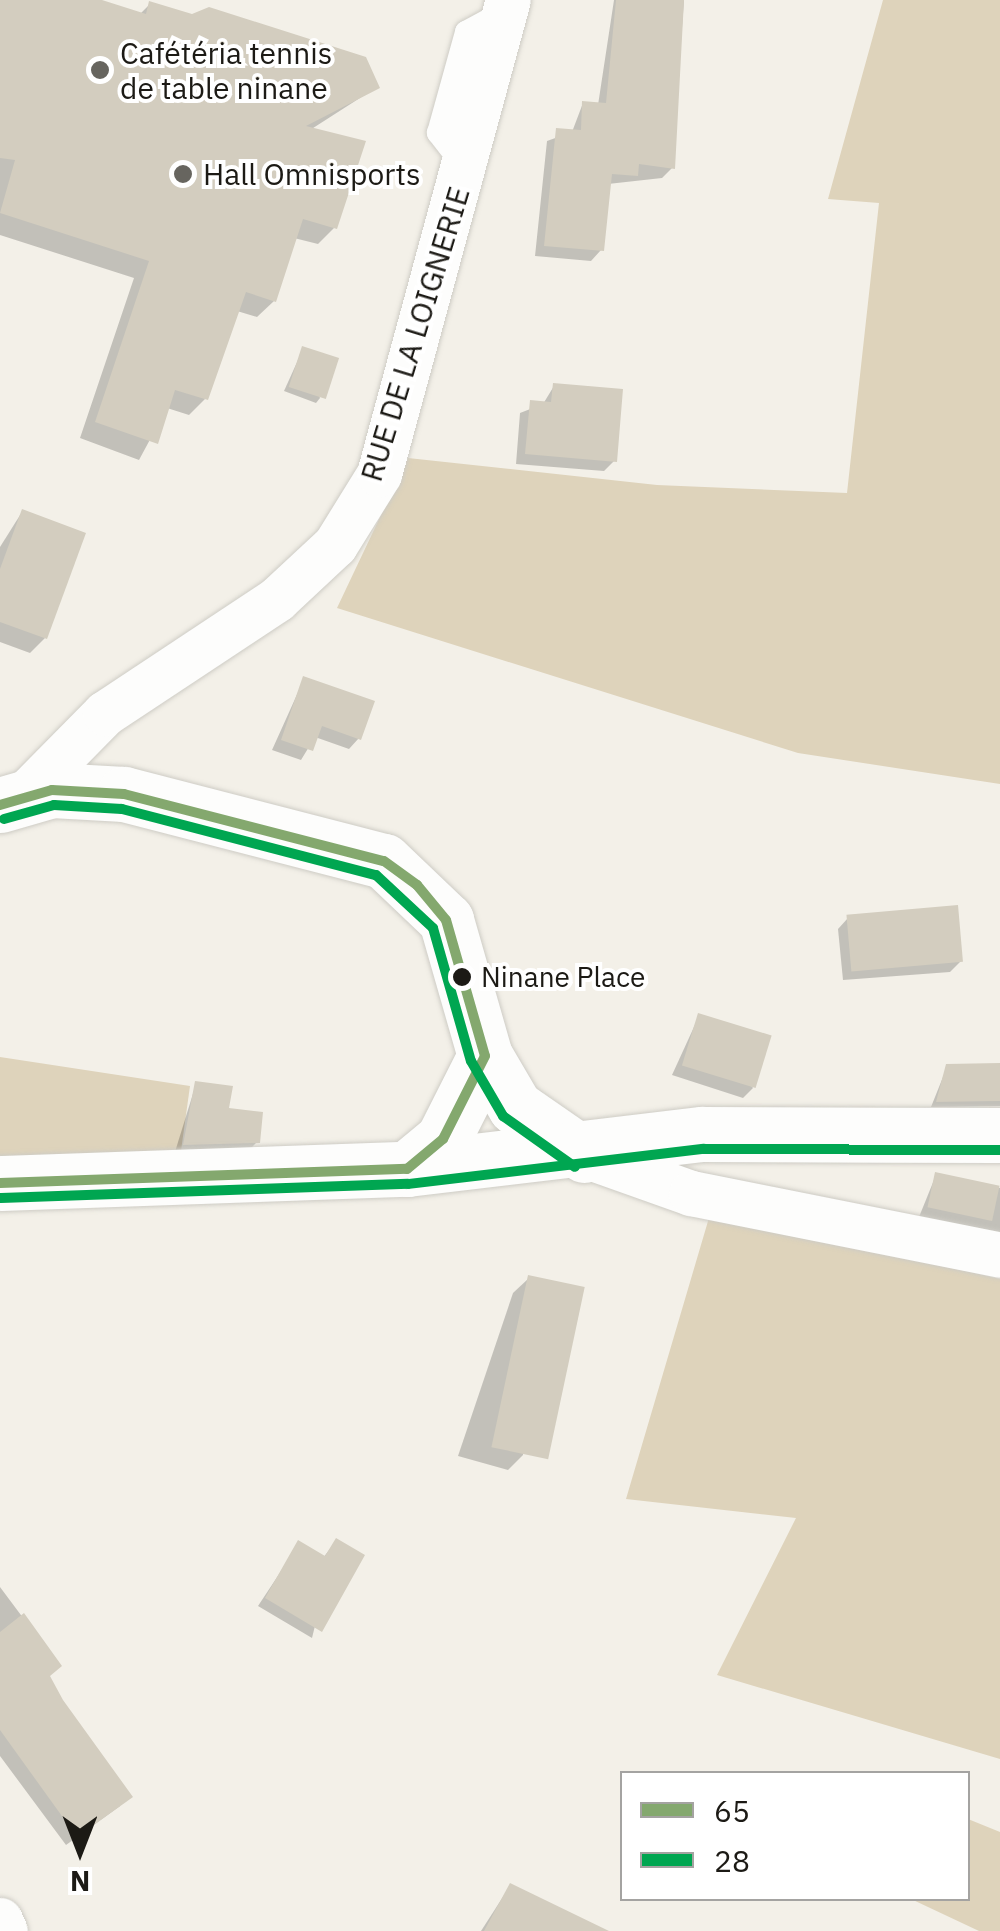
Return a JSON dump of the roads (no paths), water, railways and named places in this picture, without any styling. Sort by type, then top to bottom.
[{"type":"street","name":"RUE DE LA LOIGNERIE","points":[[14,798],[105,713],[277,599],[335,545],[379,474],[466,168],[506,6]]},
{"type":"street","points":[[105,713],[113,774],[150,800]]},
{"type":"street","points":[[14,798],[80,788],[150,800],[384,861],[418,885],[446,920],[486,1056],[515,1107],[584,1154],[691,1193],[1000,1255]]},
{"type":"street","points":[[407,1169],[443,1140],[486,1056]]},
{"type":"street","points":[[0,1183],[407,1169],[584,1154],[702,1134],[1000,1134]]},
{"type":"street","points":[[0,1920],[5,1931]]},
{"type":"place","name":"Cafétéria tennis de table ninane","points":[[100,70]]},
{"type":"place","name":"Hall Omnisports","points":[[183,174]]},
{"type":"place","name":"Ninane Place","points":[[462,977]]}]
